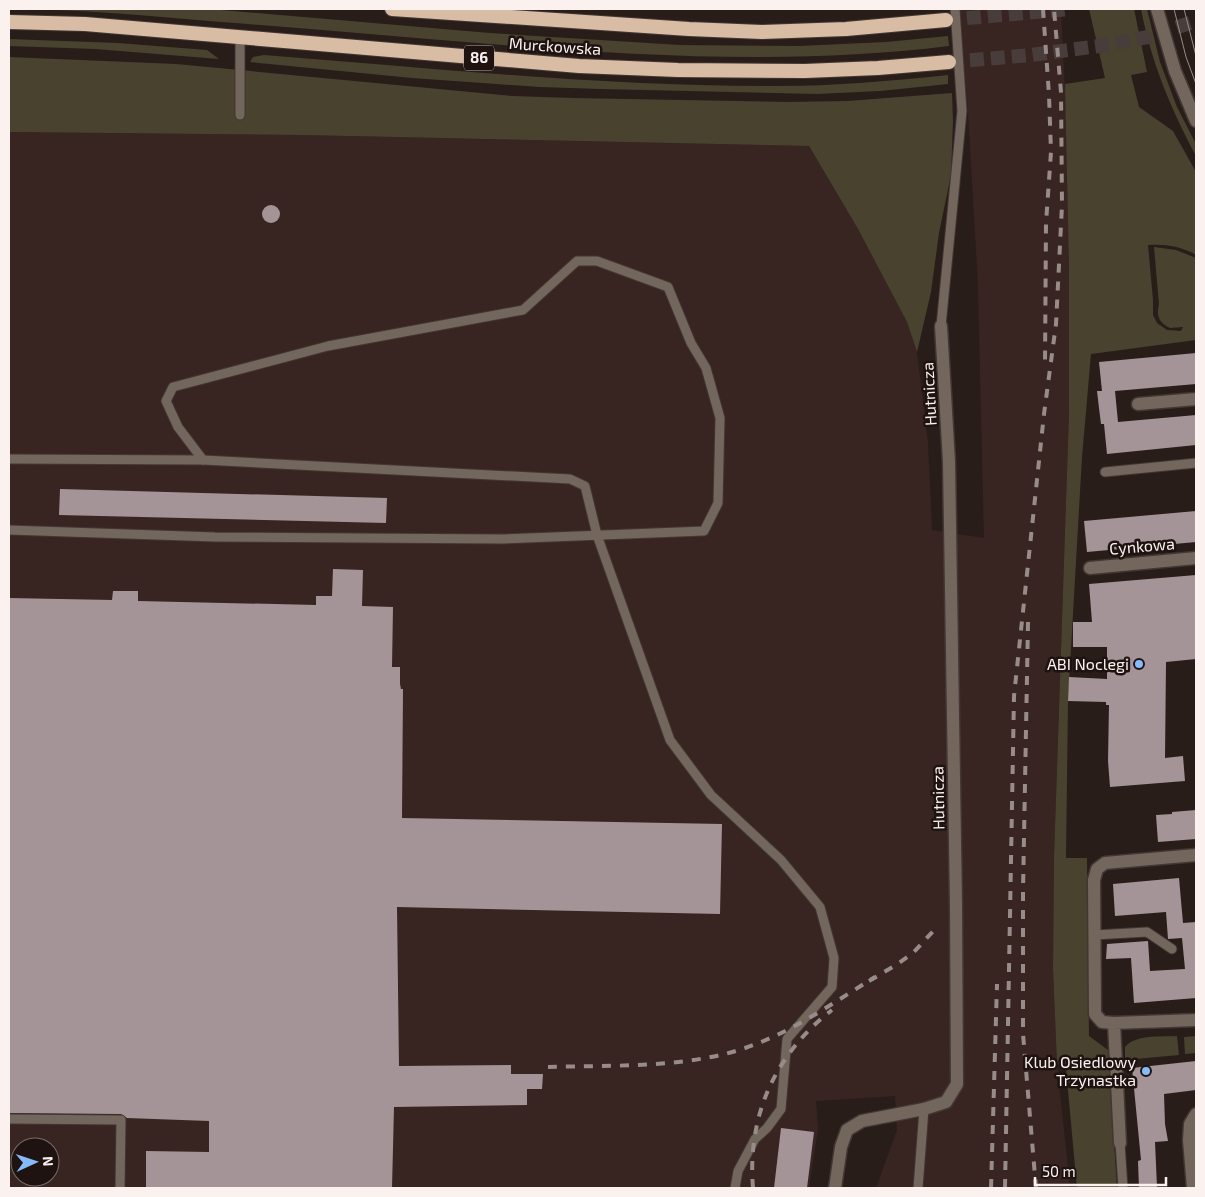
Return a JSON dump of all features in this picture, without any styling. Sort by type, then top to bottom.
[{"type":"highway","name":"Murckowska","points":[[392,9],[451,11],[762,32],[846,29],[946,20]]},
{"type":"highway","name":"Murckowska","points":[[9,22],[85,24],[579,66],[806,72],[949,62]]},
{"type":"street","points":[[1157,9],[1175,71],[1196,121]]},
{"type":"street","name":"Hutnicza","points":[[835,1188],[841,1147],[847,1130],[862,1121],[924,1109],[946,1102],[957,1084],[949,462],[941,326]]},
{"type":"street","points":[[1138,404],[1196,399]]},
{"type":"street","name":"Cynkowa","points":[[1090,568],[1196,558]]},
{"type":"street","points":[[1196,855],[1105,863],[1097,869],[1094,880],[1095,1014],[1102,1022],[1114,1023],[1196,1020]]},
{"type":"street","points":[[1114,1023],[1120,1143]]},
{"type":"street","points":[[1193,1188],[1189,1140],[1190,1124],[1196,1114]]},
{"type":"lane","points":[[941,326],[962,111],[955,9]]},
{"type":"lane","points":[[240,38],[240,115]]},
{"type":"lane","points":[[9,530],[234,537],[502,539],[704,531],[718,503],[720,418],[706,368],[691,343],[668,287],[597,261],[577,261],[523,310],[328,346],[173,387],[166,401],[178,426],[203,460]]},
{"type":"lane","points":[[9,459],[203,460],[570,479],[585,486],[597,535],[670,740],[711,795],[781,860],[820,907],[834,958],[832,987],[787,1039],[781,1109],[767,1128],[755,1139],[738,1171],[735,1188]]},
{"type":"lane","points":[[1105,472],[1196,463]]},
{"type":"lane","points":[[1094,935],[1147,932],[1172,949]]},
{"type":"lane","points":[[918,1188],[924,1109]]},
{"type":"lane","points":[[9,1119],[121,1120],[120,1188]]},
{"type":"lane","points":[[1120,1143],[1123,1188]]},
{"type":"shaded area","points":[[9,9],[209,9],[490,33],[680,45],[798,46],[886,42],[948,36],[949,46],[892,52],[777,57],[662,55],[490,44],[115,13]]},
{"type":"shaded area","points":[[959,9],[1061,9],[1066,111],[1069,413],[1054,857],[1053,969],[1057,1064],[1070,1188],[876,1188],[897,1130],[895,1096],[816,1101],[818,1129],[809,1188],[9,1188],[9,132],[302,135],[809,146],[858,229],[907,322],[917,352],[928,443],[932,530],[984,538],[978,285],[968,111]]},
{"type":"shaded area","points":[[1089,9],[1134,9],[1147,72],[1131,75],[1139,107],[1173,131],[1196,172],[1196,255],[1173,246],[1148,245],[1153,315],[1157,323],[1167,330],[1181,331],[1183,327],[1170,328],[1159,319],[1154,247],[1176,250],[1196,258],[1196,340],[1091,354],[1082,457],[1068,701],[1066,858],[1087,858],[1089,1036],[1108,1050],[1117,1188],[1077,1188],[1066,1069],[1057,1064],[1053,969],[1054,857],[1069,413],[1069,268],[1065,84],[1105,78]]},
{"type":"shaded area","points":[[1141,9],[1147,9],[1160,62],[1177,107],[1196,144],[1196,156],[1178,121],[1163,85],[1150,48]]},
{"type":"shaded area","points":[[9,39],[118,43],[207,50],[219,59],[95,49],[9,46]]},
{"type":"shaded area","points":[[264,55],[521,76],[649,83],[799,86],[863,83],[948,75],[948,84],[880,91],[817,94],[540,87],[412,78],[250,62],[253,57]]},
{"type":"shaded area","points":[[9,57],[176,64],[512,96],[787,102],[848,101],[952,93],[951,175],[939,233],[931,292],[917,352],[907,322],[858,229],[809,146],[302,135],[9,132]]},
{"type":"shaded area","points":[[1177,1036],[1179,1055],[1125,1060],[1125,1047],[1135,1040],[1149,1037]]},
{"type":"shaded area","points":[[1196,1036],[1196,1053],[1185,1054],[1184,1037]]},
{"type":"building","points":[[267,205],[275,205],[280,210],[278,221],[267,223],[262,218],[262,210]]},
{"type":"building","points":[[1196,353],[1196,384],[1115,391],[1118,422],[1196,415],[1196,445],[1107,454],[1104,424],[1101,424],[1097,391],[1102,391],[1099,362]]},
{"type":"building","points":[[60,489],[387,498],[386,523],[59,515]]},
{"type":"building","points":[[1196,511],[1196,542],[1087,552],[1084,521]]},
{"type":"building","points":[[333,569],[363,570],[362,606],[393,607],[392,667],[400,667],[400,684],[401,689],[403,689],[402,818],[722,824],[720,914],[397,907],[399,1066],[511,1065],[511,1074],[543,1074],[542,1089],[527,1089],[527,1105],[394,1107],[392,1188],[146,1188],[146,1151],[209,1152],[209,1121],[127,1118],[121,1114],[9,1113],[9,598],[112,600],[113,591],[138,591],[138,601],[316,605],[316,596],[332,596]]},
{"type":"building","points":[[1196,575],[1196,659],[1166,662],[1165,758],[1183,756],[1185,781],[1110,787],[1108,761],[1109,705],[1106,705],[1106,702],[1068,701],[1069,677],[1107,679],[1107,647],[1073,647],[1073,622],[1092,622],[1089,584]]},
{"type":"building","points":[[1196,810],[1196,839],[1158,842],[1156,815]]},
{"type":"building","points":[[1179,878],[1183,923],[1196,922],[1196,998],[1134,1003],[1131,958],[1106,959],[1107,944],[1148,941],[1150,971],[1185,969],[1182,938],[1168,939],[1166,912],[1115,916],[1113,884]]},
{"type":"building","points":[[1196,1061],[1196,1090],[1164,1094],[1165,1124],[1168,1141],[1155,1142],[1157,1187],[1139,1188],[1138,1161],[1141,1160],[1132,1068]]},
{"type":"building","points":[[781,1128],[814,1132],[807,1188],[774,1188]]},
{"type":"tunnel","points":[[946,20],[1070,9]]},
{"type":"tunnel","points":[[949,62],[1031,55],[1099,46],[1148,37],[1196,21]]},
{"type":"tram line","points":[[1174,9],[1186,57],[1196,84]]},
{"type":"tram line","points":[[1184,9],[1196,56]]},
{"type":"railway","points":[[1043,9],[1051,152],[1046,223],[1045,364]]},
{"type":"railway","points":[[1005,1188],[1014,696],[1044,414],[1056,324],[1062,205],[1061,92],[1054,9]]},
{"type":"railway","points":[[1028,622],[1023,891],[1023,1034],[1036,1188]]},
{"type":"railway","points":[[869,981],[913,953],[937,927]]},
{"type":"railway","points":[[548,1067],[680,1062],[732,1052],[772,1038],[817,1014],[875,977]]},
{"type":"railway","points":[[991,1188],[997,984]]},
{"type":"railway","points":[[753,1188],[752,1161],[755,1136],[760,1112],[769,1088],[780,1067],[795,1046],[812,1027],[832,1010]]},
{"type":"place","name":"ABI Noclegi","points":[[1139,664]]},
{"type":"place","name":"Klub Osiedlowy Trzynastka","points":[[1146,1071]]}]
